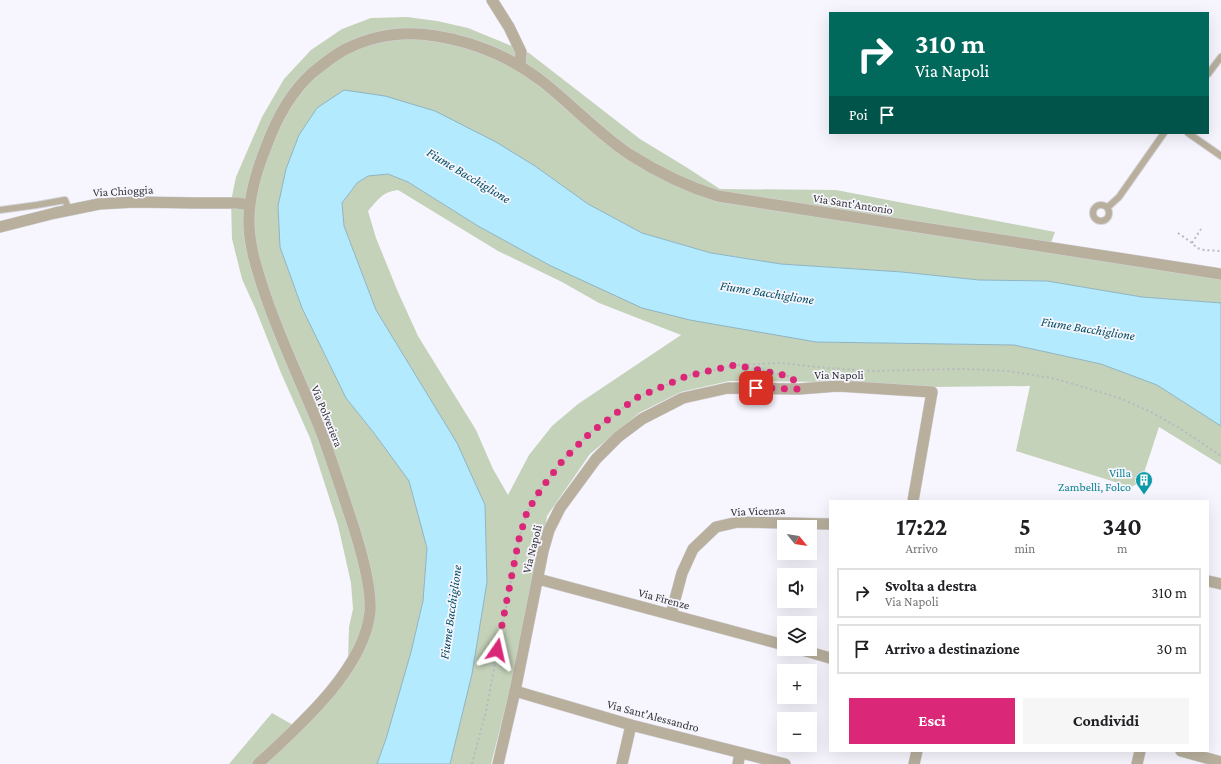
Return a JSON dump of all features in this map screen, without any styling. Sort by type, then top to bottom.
[{"type":"street","points":[[492,0],[509,26],[521,52],[520,66]]},
{"type":"street","name":"Via Sant'Antonio","points":[[325,64],[345,49],[380,36],[410,34],[436,36],[460,41],[492,52],[520,66],[544,83],[627,153],[664,175],[691,188],[718,196],[1221,274]]},
{"type":"street","name":"Via Polveriera","points":[[258,764],[297,728],[327,696],[344,674],[364,637],[369,616],[370,598],[366,575],[353,524],[325,441],[275,322],[256,268],[252,255],[249,225],[249,204],[251,191],[260,160],[276,122],[293,93],[308,77],[325,64]]},
{"type":"street","name":"Via Chioggia","points":[[0,227],[99,204],[135,202],[249,204]]},
{"type":"street","name":"Via Napoli","points":[[498,764],[515,691],[543,551],[549,530],[560,508],[596,458],[618,437],[642,419],[683,398],[728,388],[798,389],[838,386],[932,392],[913,500]]},
{"type":"street","name":"Via Vicenza","points":[[671,614],[682,573],[693,549],[716,527],[738,522],[829,524]]},
{"type":"street","name":"Via Firenze","points":[[538,579],[777,643]]},
{"type":"street","points":[[817,654],[829,658]]},
{"type":"street","name":"Via Sant'Alessandro","points":[[515,691],[632,725],[785,764]]},
{"type":"street","points":[[622,764],[632,725]]},
{"type":"street","points":[[914,764],[917,752]]},
{"type":"street","points":[[1137,764],[1140,752]]},
{"type":"street","points":[[1186,752],[1221,762]]},
{"type":"street","points":[[738,764],[740,753]]},
{"type":"lane","points":[[1209,73],[1221,57]]},
{"type":"lane","points":[[1108,207],[1119,197],[1163,134]]},
{"type":"lane","points":[[1189,134],[1221,156]]},
{"type":"lane","points":[[0,210],[65,200],[69,210]]},
{"type":"path","points":[[1192,243],[1201,229]]},
{"type":"path","points":[[1178,233],[1197,248],[1221,251]]},
{"type":"path","points":[[472,764],[486,711],[519,539],[527,512],[541,489],[563,460],[589,434],[636,398],[687,376],[735,365],[780,363],[872,371],[1008,371],[1052,378],[1122,399],[1153,413],[1181,429],[1221,456]]},
{"type":"path","points":[[735,365],[788,376],[798,383],[798,389]]},
{"type":"green space","points":[[407,17],[437,21],[468,28],[529,53],[640,139],[720,189],[836,190],[1055,232],[1049,248],[1221,276],[1221,303],[1142,297],[1047,281],[979,280],[902,272],[781,264],[711,253],[642,233],[588,204],[535,166],[317,108],[299,135],[286,169],[280,247],[302,308],[346,398],[409,481],[427,548],[423,601],[411,652],[386,739],[377,764],[229,764],[272,713],[293,725],[323,695],[348,661],[349,627],[353,609],[351,583],[338,525],[310,438],[242,279],[232,239],[231,201],[236,177],[262,117],[284,79],[311,50],[342,29],[371,18]]},
{"type":"green space","points":[[388,174],[408,182],[478,226],[551,266],[816,342],[1014,345],[1101,364],[1157,385],[1221,426],[1221,465],[1159,427],[1141,482],[1131,487],[1016,451],[1030,386],[931,387],[834,382],[729,381],[681,392],[639,413],[590,454],[547,516],[538,579],[491,764],[450,764],[472,674],[487,582],[485,505],[457,443],[376,310],[344,226],[342,203],[357,183],[368,176]],"holes":[[[398,190],[498,251],[562,282],[599,303],[681,335],[578,404],[552,426],[529,455],[508,495],[493,469],[476,430],[418,336],[376,238],[368,211],[384,195]]]},
{"type":"water","name":"Fiume Bacchiglione","points":[[344,90],[385,96],[435,111],[496,142],[535,166],[588,204],[642,233],[711,253],[781,264],[902,272],[979,280],[1047,281],[1142,297],[1221,303],[1221,426],[1157,385],[1101,364],[1014,345],[816,342],[690,320],[642,308],[551,266],[478,226],[408,182],[388,174],[368,176],[357,183],[342,203],[344,226],[376,310],[457,443],[485,505],[487,582],[472,674],[450,764],[377,764],[386,739],[411,652],[423,601],[427,548],[409,481],[346,398],[302,308],[280,247],[278,206],[286,169],[299,135],[317,108]]},
{"type":"place","name":"Villa Zambelli, Folco","points":[[1144,495]]},
{"type":"route","points":[[497,650],[519,539],[527,512],[541,489],[563,460],[589,434],[636,398],[687,376],[735,365],[788,376],[798,383],[798,389],[756,388]]}]
